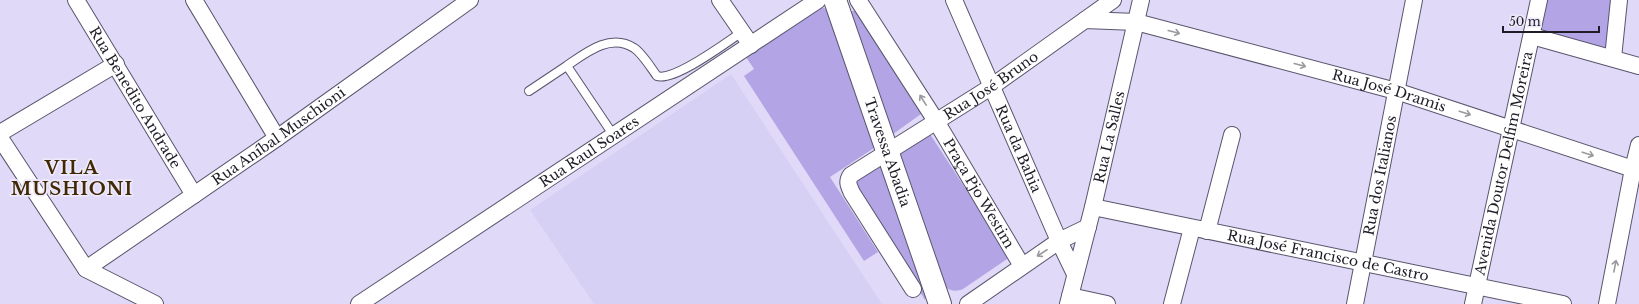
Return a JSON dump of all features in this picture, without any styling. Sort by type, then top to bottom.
[{"type":"street","name":"Rua Benedito Andrade","points":[[76,0],[116,64],[194,196]]},
{"type":"street","points":[[194,0],[277,138]]},
{"type":"street","name":"Rua Aníbal Muschioni","points":[[86,269],[277,138],[470,0]]},
{"type":"street","points":[[720,0],[747,38]]},
{"type":"street","name":"Rua Raul Soares","points":[[359,304],[614,136],[747,38],[818,0]]},
{"type":"street","name":"Travessa Abadia","points":[[835,0],[940,304]]},
{"type":"street","name":"Praça Pjo Westim","points":[[858,0],[936,121],[1022,266]]},
{"type":"street","name":"Rua da Bahia","points":[[954,0],[1059,241],[1075,274]]},
{"type":"street","name":"Rua José Bruno","points":[[912,289],[852,194],[848,182],[851,175],[991,87],[1113,0]]},
{"type":"street","name":"Rua La Salles","points":[[1069,300],[1093,207],[1141,0]]},
{"type":"street","name":"Rua dos Italianos","points":[[1354,304],[1414,0]]},
{"type":"street","name":"Avenida Doutor Delfim Moreira","points":[[1473,304],[1539,0]]},
{"type":"street","points":[[1613,58],[1619,0]]},
{"type":"street","points":[[1085,20],[1136,22]]},
{"type":"street","name":"Rua José Dramis","points":[[1136,22],[1396,91],[1636,170]]},
{"type":"street","points":[[1532,36],[1639,66]]},
{"type":"street","points":[[0,133],[116,64]]},
{"type":"street","points":[[1207,231],[1232,135]]},
{"type":"street","points":[[0,138],[86,269],[155,304]]},
{"type":"street","points":[[1608,304],[1636,170],[1639,145]]},
{"type":"street","name":"Rua José Francisco de Castro","points":[[1093,207],[1363,264],[1563,304]]},
{"type":"street","points":[[968,304],[1059,241],[1088,227]]},
{"type":"street","points":[[1172,304],[1192,228]]},
{"type":"street","points":[[1069,300],[1107,304]]},
{"type":"lane","points":[[529,92],[584,53],[613,42],[624,43],[635,48],[657,76],[665,77],[684,70],[747,38]]},
{"type":"lane","points":[[566,66],[614,136]]},
{"type":"shaded area","points":[[1539,0],[1619,0],[1613,58],[1532,36]]},
{"type":"shaded area","points":[[818,7],[829,11],[877,146],[830,177],[878,252],[864,261],[744,76],[754,69],[744,54]]},
{"type":"shaded area","points":[[850,11],[855,11],[921,114],[889,137]]},
{"type":"shaded area","points":[[731,74],[882,304],[594,304],[530,210]]},
{"type":"shaded area","points":[[928,131],[1010,257],[963,289],[955,291],[944,286],[899,152]]},
{"type":"shaded area","points":[[881,166],[927,292],[925,300],[857,190],[857,178]]},
{"type":"district","name":"VILA MUSHIONI","points":[[72,178]]}]
